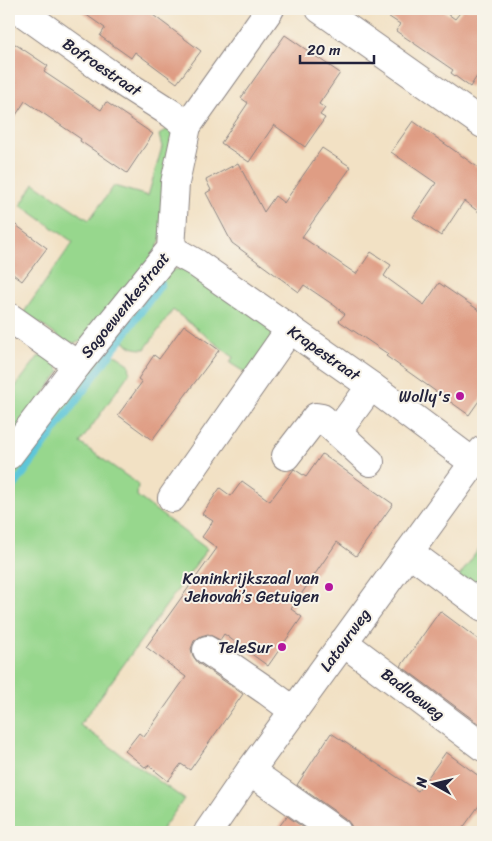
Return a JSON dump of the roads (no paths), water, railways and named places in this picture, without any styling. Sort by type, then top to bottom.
[{"type":"street","name":"Bofroestraat","points":[[18,9],[187,126]]},
{"type":"street","name":"Sagoewenkestraat","points":[[9,455],[77,365],[171,248],[175,183],[187,126],[270,9]]},
{"type":"street","points":[[320,9],[483,124]]},
{"type":"street","name":"Krapestraat","points":[[171,248],[196,263],[371,386],[479,456]]},
{"type":"street","points":[[9,317],[77,365]]},
{"type":"street","points":[[172,498],[290,329]]},
{"type":"street","points":[[338,431],[371,386]]},
{"type":"street","points":[[286,456],[316,417],[322,418],[338,431],[370,462]]},
{"type":"street","name":"Latourweg","points":[[208,832],[250,770],[479,456]]},
{"type":"street","points":[[409,552],[483,607]]},
{"type":"street","name":"Badloeweg","points":[[344,642],[483,747]]},
{"type":"street","points":[[207,650],[294,711]]},
{"type":"street","points":[[250,770],[337,832]]},
{"type":"waterway","points":[[9,493],[161,284]]},
{"type":"place","name":"Wolly's","points":[[460,396]]},
{"type":"place","name":"Koninkrijkszaal van Jehovah’s Getuigen","points":[[329,587]]},
{"type":"place","name":"TeleSur","points":[[282,647]]}]
